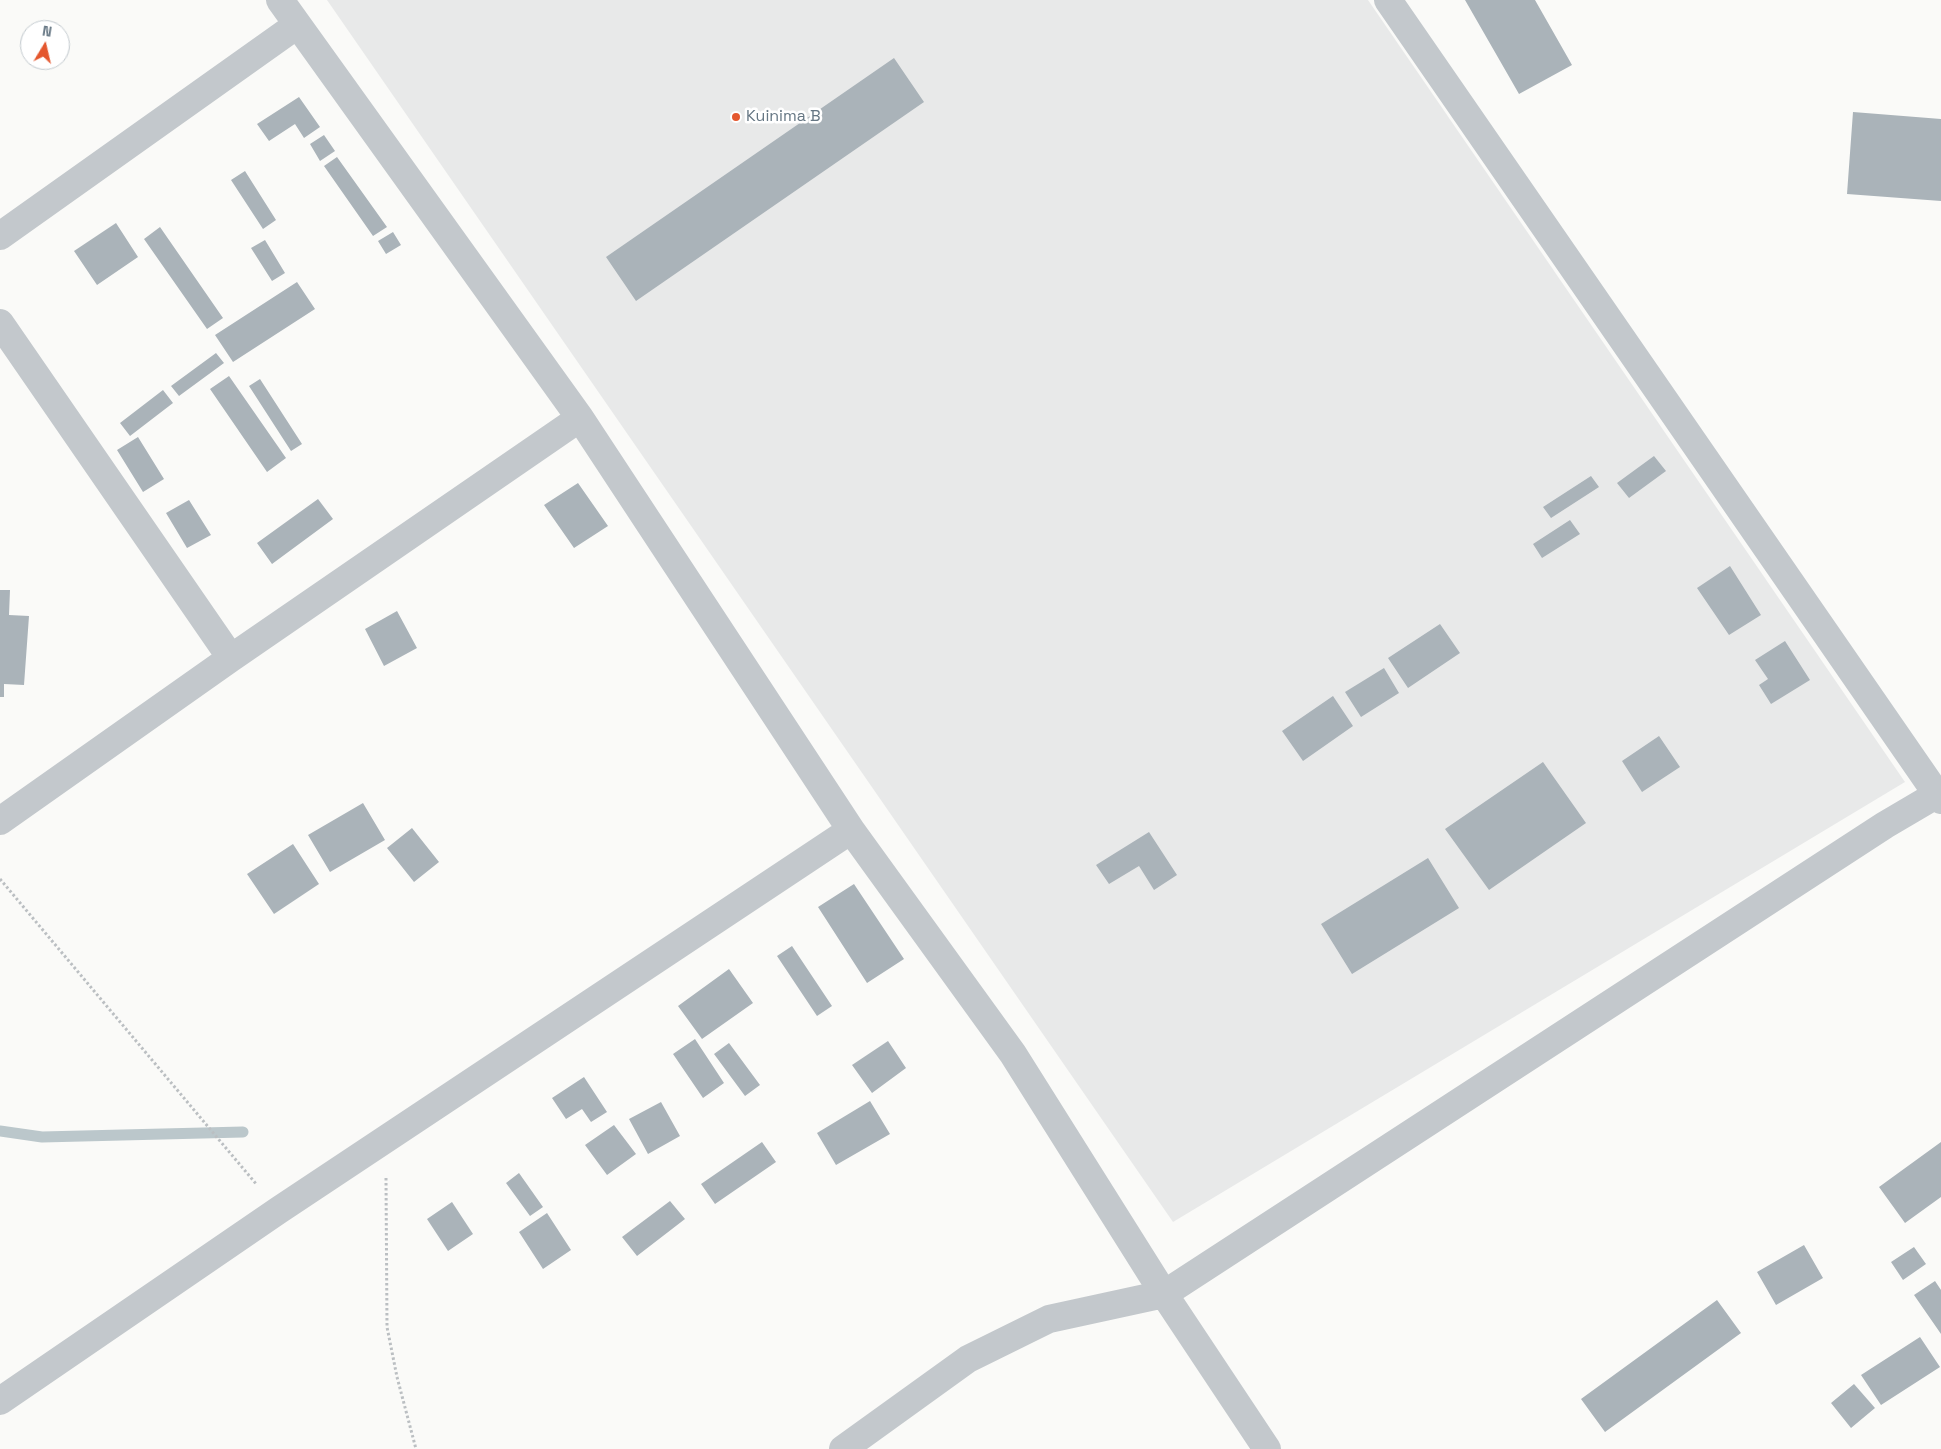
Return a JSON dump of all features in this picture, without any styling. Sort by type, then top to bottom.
[{"type":"street","points":[[280,0],[580,418],[851,830],[1013,1054],[1164,1294],[1267,1449]]},
{"type":"street","points":[[843,1449],[968,1359],[1049,1319],[1164,1294],[1884,824],[1940,795],[1388,0]]},
{"type":"street","points":[[0,236],[297,25]]},
{"type":"street","points":[[0,323],[231,658]]},
{"type":"street","points":[[0,821],[231,658],[580,418]]},
{"type":"street","points":[[0,1401],[278,1210],[851,830]]},
{"type":"path","points":[[0,879],[278,1210]]},
{"type":"path","points":[[385,1140],[387,1327],[397,1377],[416,1449]]},
{"type":"shaded area","points":[[327,0],[1368,0],[1905,782],[1173,1222]]},
{"type":"building","points":[[1465,0],[1535,0],[1572,65],[1519,94]]},
{"type":"building","points":[[894,58],[924,102],[636,301],[606,257]]},
{"type":"building","points":[[299,97],[320,127],[304,138],[295,124],[269,141],[257,124]]},
{"type":"building","points":[[1853,112],[1941,119],[1941,201],[1847,194]]},
{"type":"building","points":[[324,135],[335,151],[320,161],[310,144]]},
{"type":"building","points":[[337,157],[387,227],[373,236],[324,166]]},
{"type":"building","points":[[245,171],[276,220],[263,229],[231,180]]},
{"type":"building","points":[[116,223],[138,257],[97,285],[74,251]]},
{"type":"building","points":[[160,227],[223,318],[207,329],[144,239]]},
{"type":"building","points":[[393,232],[401,245],[386,254],[378,241]]},
{"type":"building","points":[[265,240],[285,273],[272,281],[251,248]]},
{"type":"building","points":[[297,282],[315,309],[233,362],[215,335]]},
{"type":"building","points":[[216,353],[224,363],[179,396],[171,386]]},
{"type":"building","points":[[229,376],[286,458],[267,472],[210,389]]},
{"type":"building","points":[[260,379],[302,444],[291,451],[249,386]]},
{"type":"building","points":[[163,390],[173,403],[130,436],[120,423]]},
{"type":"building","points":[[138,437],[164,479],[143,492],[117,450]]},
{"type":"building","points":[[1654,456],[1666,471],[1629,498],[1617,483]]},
{"type":"building","points":[[1591,476],[1599,487],[1551,518],[1543,507]]},
{"type":"building","points":[[578,483],[608,526],[574,548],[544,505]]},
{"type":"building","points":[[318,499],[333,519],[272,564],[257,543]]},
{"type":"building","points":[[189,500],[211,535],[187,548],[166,513]]},
{"type":"building","points":[[1570,520],[1580,534],[1542,558],[1533,544]]},
{"type":"building","points":[[1730,566],[1761,615],[1729,635],[1697,588]]},
{"type":"building","points":[[0,590],[10,590],[9,615],[29,616],[24,685],[4,684],[4,697],[0,697]]},
{"type":"building","points":[[397,611],[417,648],[384,666],[365,629]]},
{"type":"building","points":[[1440,624],[1460,653],[1408,688],[1388,658]]},
{"type":"building","points":[[1785,641],[1810,680],[1771,704],[1759,685],[1768,679],[1755,660]]},
{"type":"building","points":[[1384,668],[1399,693],[1361,717],[1345,692]]},
{"type":"building","points":[[1333,696],[1353,726],[1303,761],[1282,731]]},
{"type":"building","points":[[1659,736],[1680,767],[1642,792],[1622,761]]},
{"type":"building","points":[[1543,762],[1586,823],[1489,890],[1445,829]]},
{"type":"building","points":[[363,803],[385,840],[330,872],[308,835]]},
{"type":"building","points":[[412,828],[439,862],[414,882],[387,848]]},
{"type":"building","points":[[1149,832],[1177,875],[1154,890],[1139,866],[1109,884],[1096,865]]},
{"type":"building","points":[[293,844],[319,884],[274,914],[247,874]]},
{"type":"building","points":[[1428,858],[1459,908],[1352,974],[1321,924]]},
{"type":"building","points":[[854,884],[904,959],[867,983],[818,907]]},
{"type":"building","points":[[792,946],[832,1006],[817,1016],[777,956]]},
{"type":"building","points":[[729,969],[753,1003],[702,1039],[678,1006]]},
{"type":"building","points":[[695,1039],[724,1083],[703,1098],[673,1054]]},
{"type":"building","points":[[888,1041],[906,1068],[872,1093],[852,1065]]},
{"type":"building","points":[[729,1043],[760,1085],[745,1096],[714,1054]]},
{"type":"building","points":[[584,1077],[607,1112],[591,1122],[582,1109],[566,1119],[552,1098]]},
{"type":"building","points":[[870,1101],[890,1134],[836,1165],[817,1133]]},
{"type":"building","points":[[661,1102],[680,1136],[648,1154],[629,1119]]},
{"type":"building","points":[[614,1125],[636,1154],[607,1175],[585,1145]]},
{"type":"building","points":[[762,1142],[776,1162],[715,1204],[701,1184]]},
{"type":"building","points":[[1941,1142],[1941,1197],[1905,1223],[1879,1187]]},
{"type":"building","points":[[519,1173],[543,1207],[530,1216],[506,1183]]},
{"type":"building","points":[[670,1201],[685,1219],[637,1256],[622,1237]]},
{"type":"building","points":[[452,1202],[473,1234],[448,1251],[427,1219]]},
{"type":"building","points":[[547,1213],[571,1250],[543,1269],[519,1232]]},
{"type":"building","points":[[1804,1245],[1823,1278],[1776,1305],[1757,1272]]},
{"type":"building","points":[[1914,1247],[1926,1264],[1903,1280],[1891,1262]]},
{"type":"building","points":[[1935,1281],[1941,1290],[1941,1334],[1914,1295]]},
{"type":"building","points":[[1717,1300],[1741,1333],[1605,1432],[1581,1399]]},
{"type":"building","points":[[1920,1337],[1940,1367],[1881,1405],[1861,1375]]},
{"type":"building","points":[[1854,1384],[1875,1408],[1851,1428],[1831,1403]]},
{"type":"waterway","points":[[0,1131],[42,1137],[243,1132]]},
{"type":"place","name":"Kuinima B","points":[[736,117]]}]
